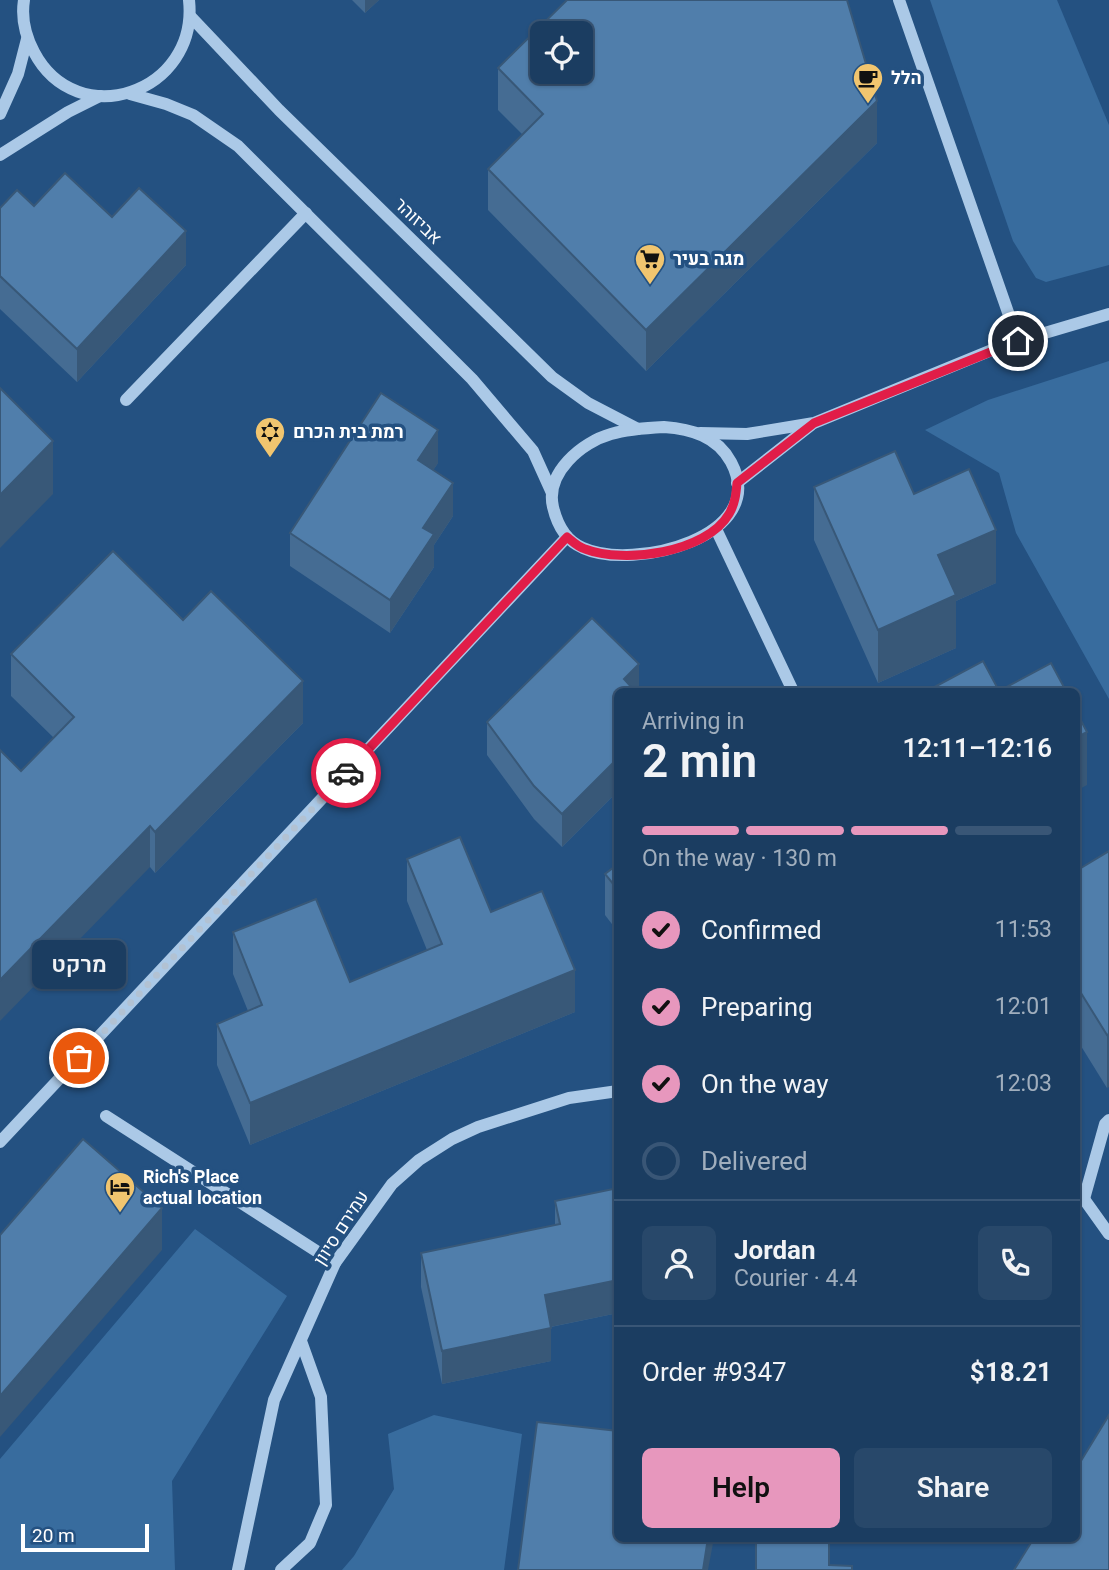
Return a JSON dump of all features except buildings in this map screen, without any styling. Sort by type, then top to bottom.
[{"type":"street","points":[[24,0],[23,22],[27,39],[38,60],[55,78],[76,91],[100,96],[130,94],[184,111],[238,146],[472,379],[533,451],[552,493]]},
{"type":"street","points":[[130,94],[153,82],[173,65],[185,42],[191,17],[190,0]]},
{"type":"street","points":[[899,0],[1018,341]]},
{"type":"street","name":"אביזוהר","points":[[191,17],[279,110],[552,377],[588,403],[638,429]]},
{"type":"street","points":[[0,114],[18,74],[27,39]]},
{"type":"street","points":[[0,155],[68,112],[100,96]]},
{"type":"street","points":[[125,400],[306,213]]},
{"type":"street","points":[[698,433],[722,448],[733,464],[737,483],[736,497],[729,515],[716,529],[668,551],[635,556],[605,554],[583,548],[567,537],[556,521],[552,502],[558,475],[568,459],[592,442],[610,434],[664,427],[698,433],[747,434],[814,423],[1018,341],[1109,314]]},
{"type":"street","points":[[737,483],[814,423]]},
{"type":"street","points":[[716,529],[792,688]]},
{"type":"street","points":[[0,1142],[567,537]]},
{"type":"street","name":"עמירם סיוון","points":[[238,1570],[274,1400],[335,1263],[392,1184],[419,1160],[452,1139],[478,1127],[569,1098],[614,1092]]},
{"type":"street","points":[[106,1116],[335,1263]]},
{"type":"street","points":[[1109,1120],[1105,1124],[1080,1196],[1109,1234]]},
{"type":"street","points":[[281,1570],[310,1543],[326,1505],[321,1396],[301,1341]]},
{"type":"shaded area","points":[[930,0],[1057,0],[1109,125],[1109,265],[1046,282],[1036,278],[1013,241]]},
{"type":"shaded area","points":[[1109,361],[1109,699],[1016,533],[999,473],[925,430],[988,400]]},
{"type":"shaded area","points":[[195,1229],[287,1296],[172,1481],[175,1570],[0,1570],[0,1459]]},
{"type":"shaded area","points":[[434,1415],[522,1434],[504,1570],[342,1570],[354,1556],[394,1489],[388,1434]]},
{"type":"way so far","points":[[79,1058],[346,773]]},
{"type":"place","name":"הלל","points":[[868,105]]},
{"type":"place","name":"מגה בעיר","points":[[650,286]]},
{"type":"place","name":"רמת בית הכרם","points":[[270,459]]},
{"type":"place","name":"מרקט","points":[[79,1058]]},
{"type":"place","name":"Rich's Place actual location","points":[[120,1214]]},
{"type":"route","points":[[346,773],[567,537],[583,548],[605,554],[635,556],[668,551],[694,541],[716,529],[729,515],[736,497],[737,483],[814,423],[1018,341]]}]
